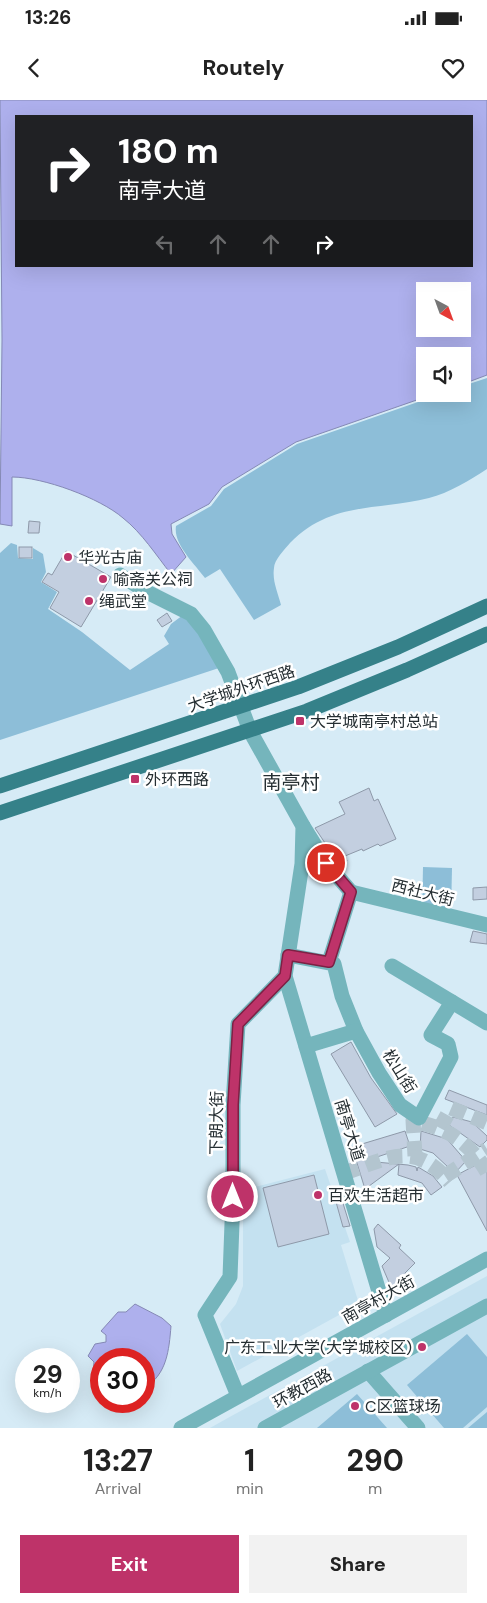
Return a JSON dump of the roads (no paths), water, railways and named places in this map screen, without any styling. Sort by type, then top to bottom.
[{"type":"main road","name":"大学城外环西路","points":[[0,786],[240,707],[358,663],[487,606]]},
{"type":"main road","points":[[0,813],[250,731],[384,680],[487,634]]},
{"type":"street","points":[[120,575],[147,592],[191,614],[204,630],[227,669],[250,731],[326,863],[351,892],[329,962],[288,955]]},
{"type":"street","name":"南亭大道","points":[[304,826],[302,864],[285,976],[386,1315]]},
{"type":"street","name":"西社大街","points":[[351,892],[487,925]]},
{"type":"street","name":"松山街","points":[[329,962],[334,964],[342,996],[356,1031],[400,1105],[419,1118],[451,1057],[448,1044],[430,1034],[452,1002]]},
{"type":"street","points":[[392,966],[487,1023]]},
{"type":"street","name":"下朗大街","points":[[238,1396],[206,1315],[230,1277],[233,1197],[233,1105],[238,1024],[285,976]]},
{"type":"street","points":[[306,1046],[356,1031]]},
{"type":"street","name":"南亭村大街","points":[[181,1428],[487,1259]]},
{"type":"street","name":"环教西路","points":[[265,1428],[487,1306]]},
{"type":"street","points":[[368,1371],[418,1428]]},
{"type":"tunnel","points":[[440,1128],[451,1108],[487,1123]]},
{"type":"tunnel","points":[[415,1156],[413,1120],[454,1136],[473,1152],[487,1172]]},
{"type":"tunnel","points":[[445,1176],[487,1149]]},
{"type":"tunnel","points":[[344,1173],[388,1158],[412,1157],[424,1161],[437,1169],[450,1182]]},
{"type":"place","name":"华光古庙","points":[[68,557]]},
{"type":"place","name":"喻斋关公祠","points":[[103,579]]},
{"type":"place","name":"绳武堂","points":[[89,601]]},
{"type":"place","name":"大学城南亭村总站","points":[[300,721]]},
{"type":"place","name":"外环西路","points":[[135,779]]},
{"type":"place","name":"百欢生活超市","points":[[318,1195]]},
{"type":"place","name":"广东工业大学(大学城校区)","points":[[422,1347]]},
{"type":"place","name":"C区篮球场","points":[[355,1406]]},
{"type":"district","name":"南亭村","points":[[291,782]]}]
